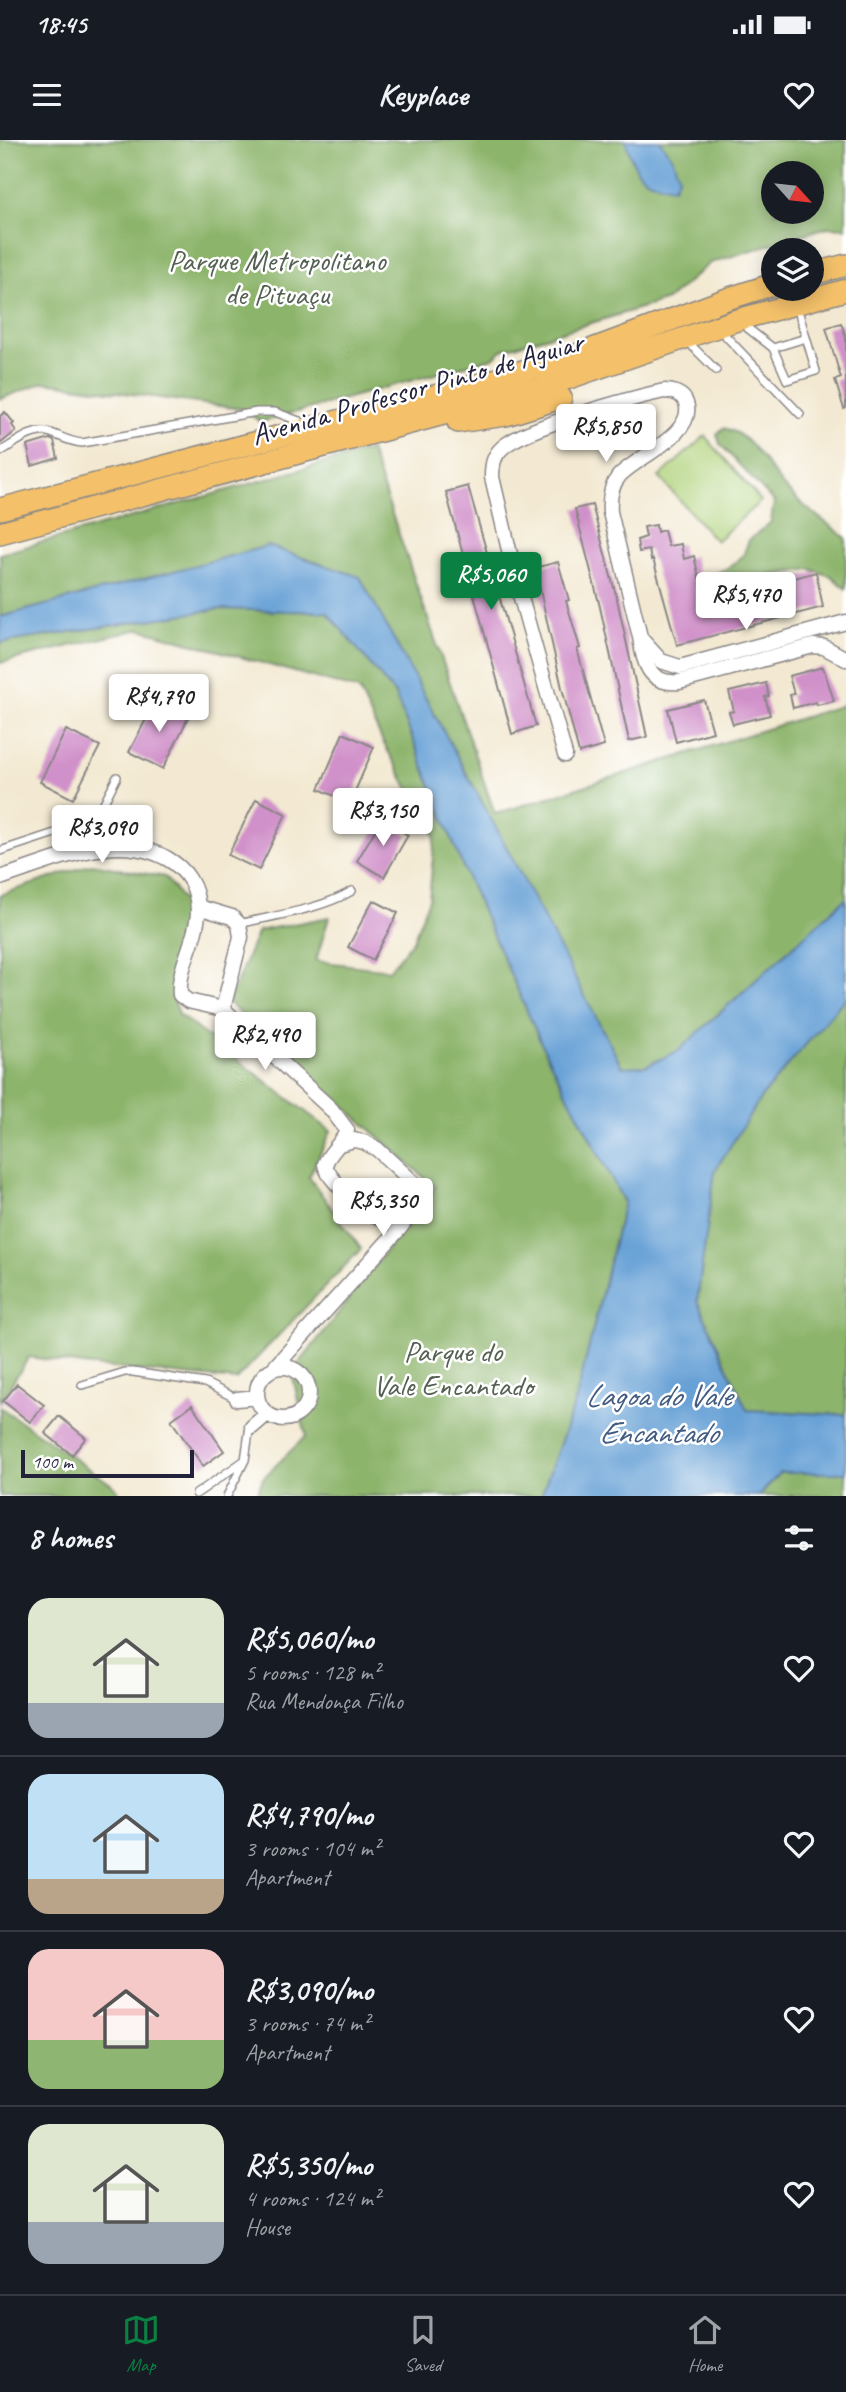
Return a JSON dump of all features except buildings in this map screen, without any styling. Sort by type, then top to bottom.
[{"type":"main road","points":[[824,271],[846,265]]},
{"type":"main road","name":"Avenida Professor Pinto de Aguiar","points":[[0,533],[322,445],[383,431],[493,418],[553,387],[761,290]]},
{"type":"main road","name":"Avenida Professor Pinto de Aguiar","points":[[1,508],[484,383],[553,387],[727,323],[846,290]]},
{"type":"street","points":[[553,387],[570,419]]},
{"type":"street","points":[[547,426],[553,387]]},
{"type":"street","points":[[565,755],[516,580],[492,477],[492,466],[500,449],[529,432],[664,391],[679,395],[687,404],[688,414],[678,431],[622,472],[612,487],[609,499],[642,653],[656,678],[669,683],[813,646],[824,647],[846,659]]},
{"type":"street","points":[[640,637],[661,662],[680,667],[846,622]]},
{"type":"street","points":[[0,878],[91,850],[121,847],[162,856],[185,871],[196,890],[198,906],[197,924],[180,995],[188,1001],[223,1009],[331,1109],[347,1130],[328,1157],[325,1170],[336,1184],[369,1212],[388,1222],[404,1220]]},
{"type":"street","points":[[198,906],[226,914],[239,924],[240,944],[223,1009]]},
{"type":"street","points":[[273,1369],[400,1228],[419,1202],[418,1189],[410,1179],[344,1114],[331,1109]]},
{"type":"street","points":[[339,1144],[359,1140],[377,1149]]},
{"type":"street","points":[[369,1212],[380,1230],[376,1252]]},
{"type":"street","points":[[286,1367],[299,1372],[307,1382],[309,1396],[304,1408],[293,1417],[280,1419],[267,1414],[259,1403],[259,1383],[267,1372],[273,1369],[286,1367]]},
{"type":"street","points":[[237,1399],[257,1397]]},
{"type":"street","points":[[252,1427],[267,1414]]},
{"type":"lane","points":[[795,303],[816,371],[787,380],[773,348],[727,323],[726,338],[800,414]]},
{"type":"lane","points":[[685,338],[716,370]]},
{"type":"lane","points":[[773,348],[806,338]]},
{"type":"lane","points":[[0,452],[37,432],[51,433],[71,442],[82,443],[257,412],[275,412],[314,427]]},
{"type":"lane","points":[[90,830],[117,777]]},
{"type":"lane","points":[[0,850],[75,827],[90,830],[121,847]]},
{"type":"lane","points":[[239,924],[319,905],[339,899],[352,891]]},
{"type":"lane","points":[[82,1385],[133,1373],[205,1383],[237,1399]]},
{"type":"lane","points":[[227,1496],[246,1460],[248,1432],[252,1427]]},
{"type":"lane","points":[[196,1494],[246,1460]]},
{"type":"green space","name":"Parque Metropolitano de Pituaçu","points":[[0,140],[846,140],[846,228],[827,227],[791,238],[761,238],[761,247],[710,263],[667,300],[502,350],[493,358],[261,422],[241,409],[44,382],[0,399]]},
{"type":"green space","points":[[723,428],[733,431],[751,444],[793,496],[846,538],[846,589],[831,576],[810,569],[736,581],[711,588],[706,582],[710,576],[726,569],[743,556],[749,540],[771,522],[774,502],[720,444],[717,434]]},
{"type":"green space","points":[[705,436],[761,501],[716,541],[659,477]]},
{"type":"green space","points":[[370,450],[495,814],[846,704],[846,898],[678,1051],[646,1066],[622,1067],[360,577],[268,546],[0,617],[0,554]]},
{"type":"green space","name":"Parque do Vale Encantado","points":[[218,609],[327,612],[395,694],[465,872],[547,1056],[624,1202],[576,1400],[541,1496],[256,1496],[263,1478],[306,1436],[292,1373],[435,1187],[228,1003],[258,931],[329,917],[316,961],[389,970],[413,940],[429,899],[435,836],[383,742],[359,690],[140,629],[0,663],[0,643]]},
{"type":"green space","name":"Parque do Vale Encantado","points":[[92,864],[165,877],[185,903],[173,998],[179,1015],[331,1131],[309,1177],[361,1249],[236,1380],[29,1357],[0,1402],[0,895]]},
{"type":"green space","points":[[846,997],[846,1415],[747,1411],[697,1301],[715,1170],[762,1096]]},
{"type":"green space","points":[[0,1407],[115,1487],[122,1496],[0,1496]]},
{"type":"green space","points":[[780,1473],[846,1473],[846,1496],[759,1496]]},
{"type":"water","points":[[625,140],[659,140],[672,157],[679,176],[674,187],[652,182],[640,174]]},
{"type":"water","name":"Lagoa do Vale Encantado","points":[[268,546],[360,577],[622,1067],[646,1066],[678,1051],[846,898],[846,997],[762,1096],[715,1170],[697,1301],[747,1410],[846,1415],[846,1473],[780,1473],[759,1496],[541,1496],[576,1400],[624,1202],[547,1056],[465,872],[395,694],[327,612],[218,609],[0,643],[0,617]]}]
